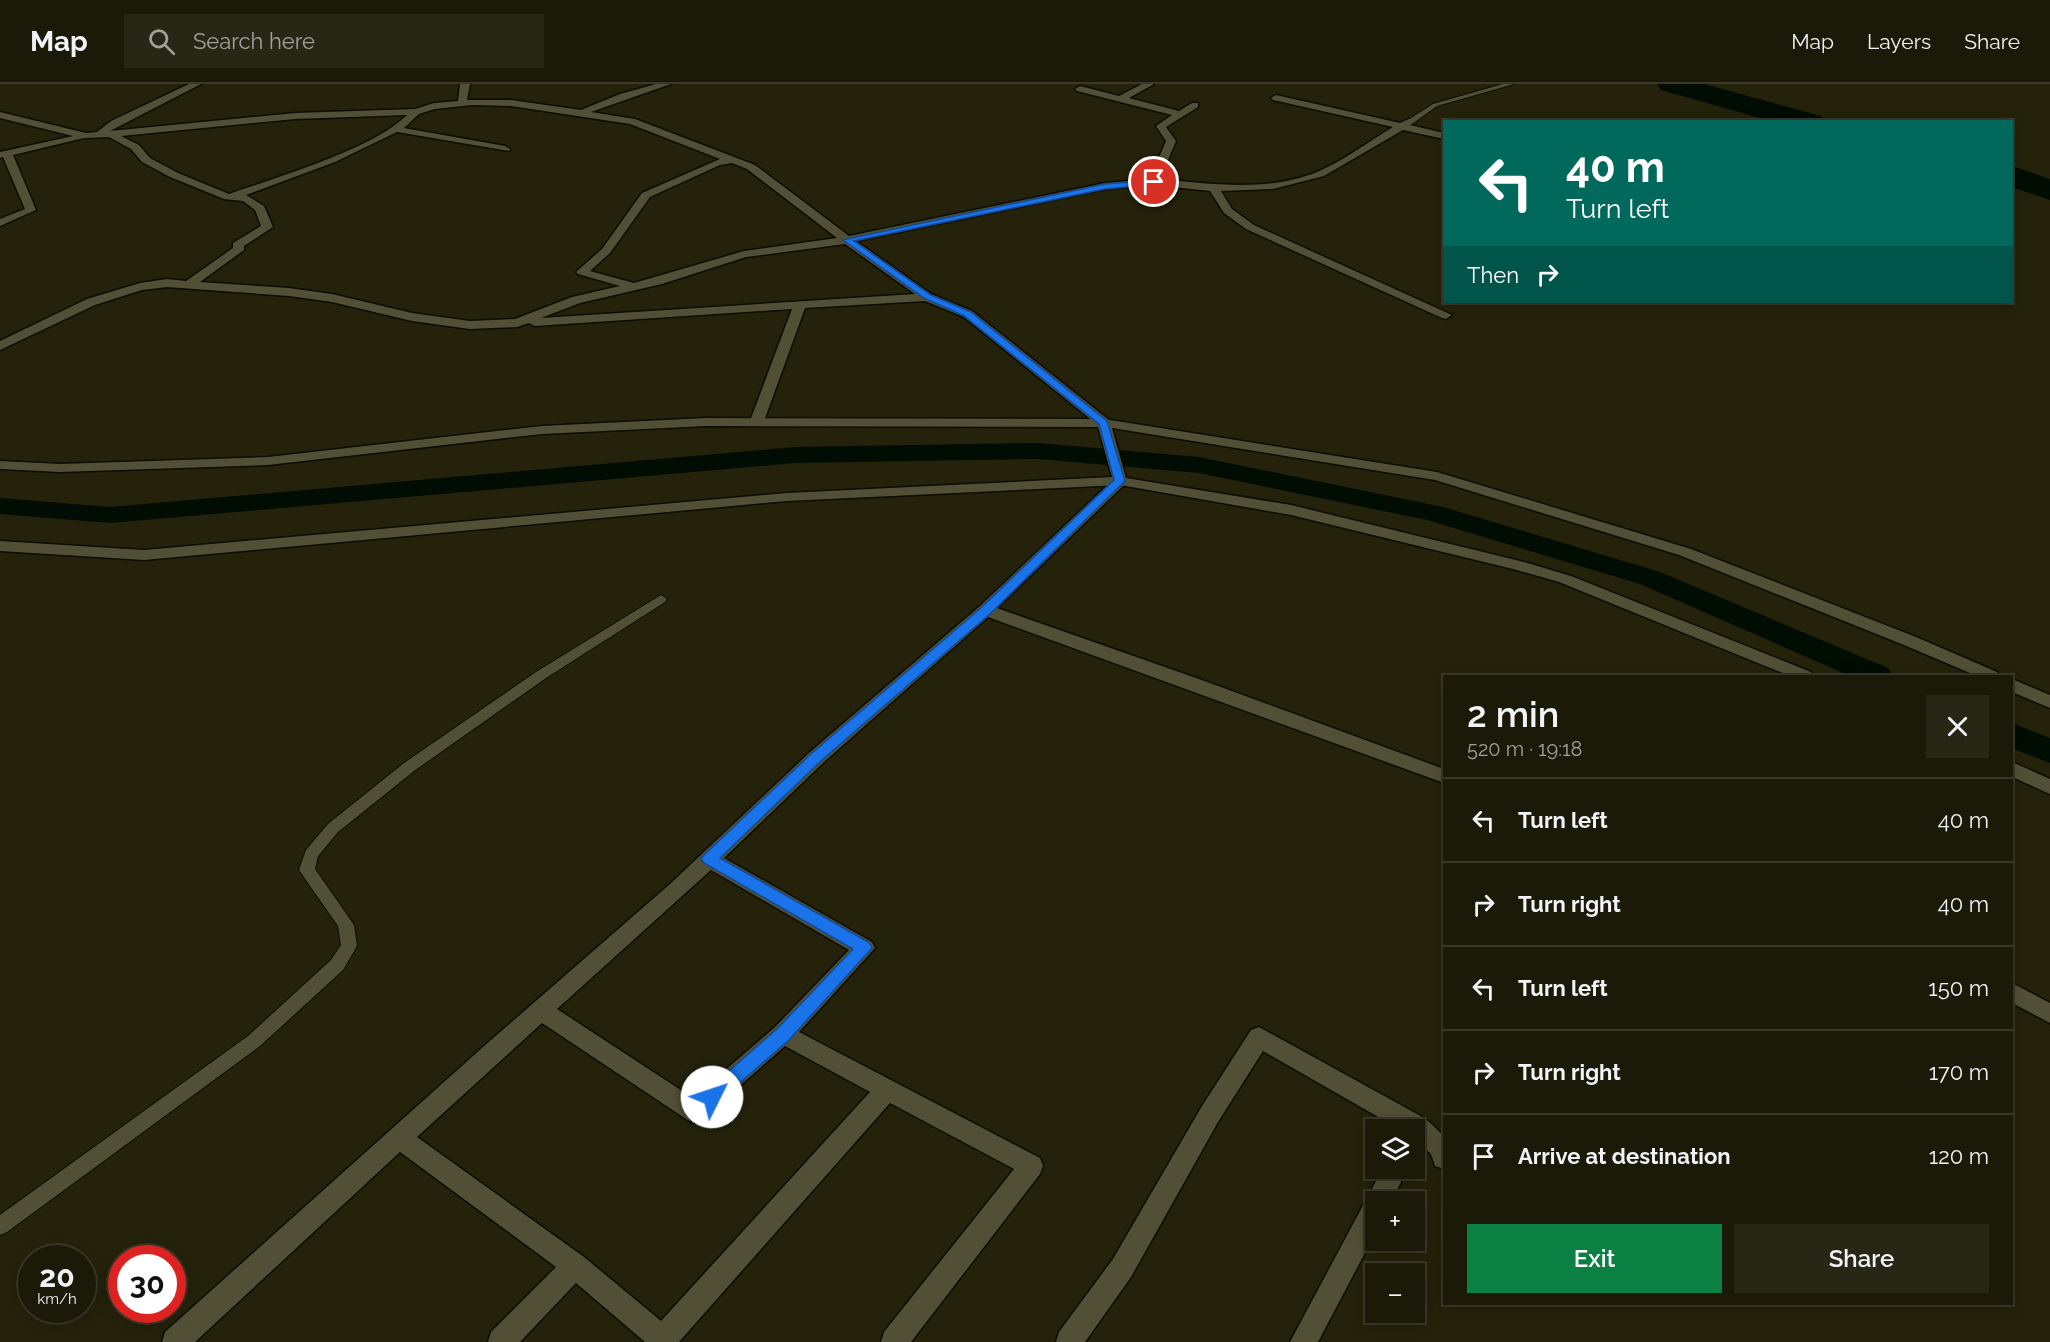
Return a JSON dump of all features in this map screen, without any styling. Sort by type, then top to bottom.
[{"type":"street","points":[[98,135],[114,123],[196,84]]},
{"type":"street","points":[[462,103],[465,84]]},
{"type":"street","points":[[583,112],[623,96],[666,84]]},
{"type":"street","points":[[1121,99],[1149,84]]},
{"type":"street","points":[[1080,89],[1180,114]]},
{"type":"street","points":[[1276,98],[1407,123],[1443,136]]},
{"type":"street","points":[[0,223],[31,210],[4,154],[86,136],[295,116],[416,111],[434,106],[462,103],[511,103],[632,121],[751,167],[927,297],[968,314],[1104,423],[1118,474]]},
{"type":"street","points":[[1154,182],[1171,141],[1161,126],[1195,105]]},
{"type":"street","points":[[228,197],[299,173],[396,129],[411,120],[416,111]]},
{"type":"street","points":[[0,115],[86,136]]},
{"type":"street","points":[[517,323],[576,300],[634,287],[744,254],[847,240],[1105,186],[1154,182],[1214,188],[1273,186],[1313,177],[1407,123]]},
{"type":"street","points":[[396,129],[505,149]]},
{"type":"street","points":[[110,134],[135,147],[146,160],[228,197],[246,198],[260,208],[267,227],[237,245],[240,248],[188,285]]},
{"type":"street","points":[[634,287],[582,272],[606,251],[646,195],[718,162],[734,160]]},
{"type":"street","points":[[1214,188],[1221,205],[1250,227],[1446,315]]},
{"type":"street","points":[[0,346],[91,302],[140,287],[167,283],[332,298],[412,317],[470,325],[927,297]]},
{"type":"street","points":[[758,421],[800,305]]},
{"type":"street","points":[[0,465],[60,468],[268,461],[542,430],[758,421],[1104,423],[1437,476],[1685,552],[1910,641],[1989,675]]},
{"type":"street","points":[[175,1342],[709,859],[817,757],[986,610],[1118,474]]},
{"type":"street","points":[[0,546],[144,555],[787,497],[1118,474],[1292,510],[1518,565],[1565,579],[1803,675]]},
{"type":"street","points":[[986,610],[1193,683],[1443,776]]},
{"type":"street","points":[[2013,685],[2050,702]]},
{"type":"street","points":[[2013,770],[2050,787]]},
{"type":"street","points":[[541,1010],[694,1112],[783,1034],[864,948],[709,859]]},
{"type":"street","points":[[2013,993],[2050,1014]]},
{"type":"street","points":[[783,1034],[1031,1166],[894,1342]]},
{"type":"street","points":[[1069,1342],[1122,1268],[1210,1114],[1259,1037],[1397,1119]]},
{"type":"street","points":[[400,1138],[575,1266],[664,1341],[886,1089]]},
{"type":"street","points":[[1425,1136],[1441,1148],[1443,1155]]},
{"type":"street","points":[[1303,1342],[1365,1226]]},
{"type":"street","points":[[501,1342],[575,1266]]},
{"type":"lane","points":[[1407,123],[1435,105],[1511,84]]},
{"type":"lane","points":[[0,1226],[254,1041],[337,965],[348,946],[346,925],[307,870],[311,854],[333,828],[428,754],[541,675],[661,598]]},
{"type":"waterway","points":[[1671,84],[1803,120]]},
{"type":"waterway","points":[[2013,176],[2050,190]]},
{"type":"waterway","points":[[0,506],[110,515],[795,455],[1038,451],[1199,465],[1433,513],[1650,578],[1875,675]]},
{"type":"waterway","points":[[2013,735],[2050,751]]},
{"type":"route","points":[[712,1097],[783,1034],[864,948],[709,859],[817,757],[986,610],[1120,481],[1104,423],[968,314],[927,297],[847,240],[1105,186],[1154,182]]}]
